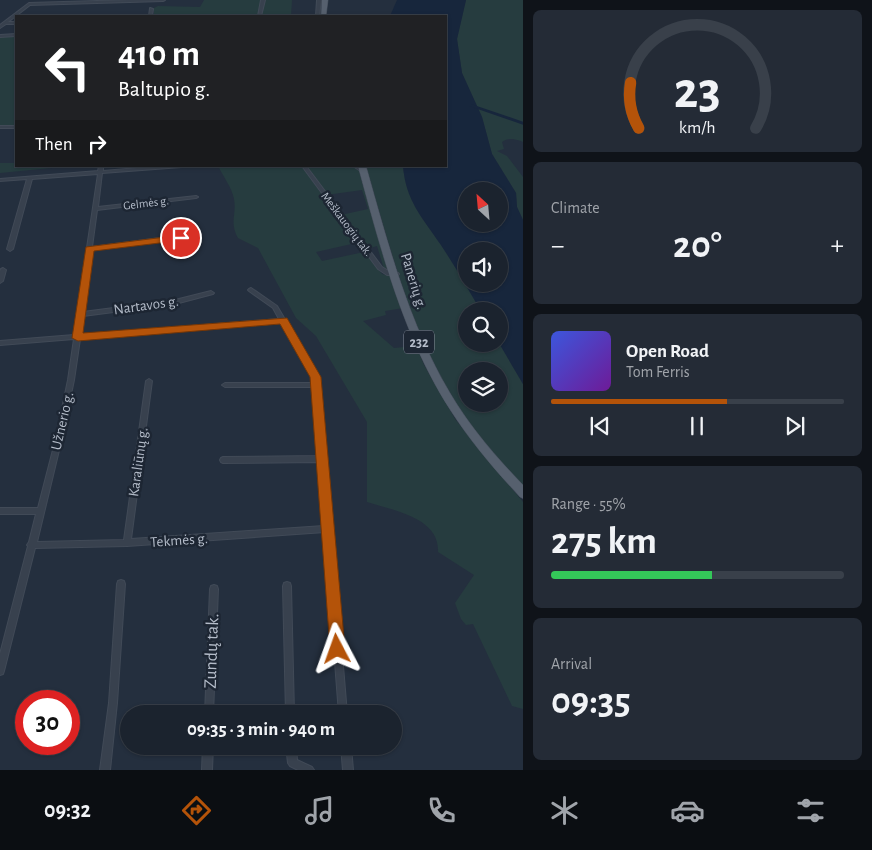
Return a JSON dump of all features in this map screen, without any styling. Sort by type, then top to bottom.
[{"type":"main road","points":[[324,15],[325,0]]},
{"type":"main road","name":"Panerių g.","points":[[360,168],[411,324],[445,394],[470,432],[523,494]]},
{"type":"street","points":[[0,27],[29,4],[163,0]]},
{"type":"street","points":[[259,15],[263,0]]},
{"type":"street","points":[[318,15],[319,0]]},
{"type":"street","points":[[151,15],[152,9]]},
{"type":"street","points":[[0,18],[9,19]]},
{"type":"street","points":[[5,23],[15,23]]},
{"type":"street","points":[[0,36],[15,36]]},
{"type":"street","points":[[0,127],[15,127]]},
{"type":"street","points":[[0,180],[101,169],[155,167]]},
{"type":"street","name":"Meškauogių tak.","points":[[305,167],[380,268],[390,274],[396,274]]},
{"type":"street","name":"Užnerio g.","points":[[0,671],[58,442],[78,338],[101,169]]},
{"type":"street","points":[[10,250],[30,178]]},
{"type":"street","name":"Gelmės g.","points":[[95,209],[196,197]]},
{"type":"street","points":[[90,249],[198,235]]},
{"type":"street","points":[[0,281],[3,270]]},
{"type":"street","points":[[251,290],[275,307],[316,377],[342,705]]},
{"type":"street","name":"Nartavos g.","points":[[80,314],[175,302],[212,293]]},
{"type":"street","points":[[0,343],[283,321]]},
{"type":"street","name":"Karaliūnų g.","points":[[127,543],[149,381]]},
{"type":"street","points":[[225,385],[317,385]]},
{"type":"street","points":[[223,460],[322,459]]},
{"type":"street","points":[[0,510],[40,511]]},
{"type":"street","name":"Tekmės g.","points":[[31,545],[127,543],[327,530]]},
{"type":"street","points":[[105,770],[113,703],[121,584]]},
{"type":"street","points":[[287,586],[290,705]]},
{"type":"street","name":"Zundų tak.","points":[[209,705],[214,589]]},
{"type":"street","points":[[207,770],[208,755]]},
{"type":"street","points":[[292,755],[293,763],[308,770]]},
{"type":"street","points":[[347,755],[348,770]]},
{"type":"green space","points":[[204,0],[261,0],[258,15],[154,15],[154,8],[158,6],[200,7]]},
{"type":"green space","points":[[264,0],[292,0],[291,15],[260,15]]},
{"type":"green space","points":[[466,0],[523,0],[523,142],[507,139],[502,142],[504,149],[497,151],[507,156],[523,177],[523,220],[517,207],[516,193],[492,154],[482,117],[462,73],[457,39]]},
{"type":"green space","points":[[0,36],[15,36],[15,126],[0,126]]},
{"type":"green space","points":[[0,163],[15,163],[15,167],[62,167],[0,173]]},
{"type":"green space","points":[[219,167],[303,167],[356,243],[316,252],[322,261],[364,252],[382,274],[394,277],[403,308],[385,311],[386,315],[363,321],[394,348],[416,346],[424,365],[455,419],[523,502],[523,709],[512,706],[473,624],[466,625],[461,619],[455,603],[474,575],[438,552],[437,540],[423,523],[401,512],[367,502],[367,422],[316,336],[296,318],[258,248],[238,238],[234,227],[235,205],[229,186]]},
{"type":"green space","points":[[307,167],[355,167],[359,171],[389,273],[384,269],[377,246],[367,249],[341,215],[368,209],[362,190],[326,195]]},
{"type":"green space","points":[[366,167],[403,167],[411,199],[458,273],[458,292],[470,292],[476,302],[458,302],[458,352],[504,352],[523,384],[523,488],[487,446],[462,412],[508,412],[508,362],[458,362],[458,406],[425,346],[403,287]]},
{"type":"water","points":[[397,0],[466,0],[457,39],[462,73],[482,117],[492,154],[516,193],[517,207],[523,220],[523,384],[504,352],[508,352],[508,302],[476,302],[470,292],[508,292],[508,242],[458,242],[458,273],[421,217],[408,189],[403,167],[447,167],[447,15],[390,15]]},
{"type":"waterway","points":[[470,105],[523,124]]},
{"type":"route","points":[[181,238],[90,249],[78,338],[283,321],[316,377],[337,649]]}]
